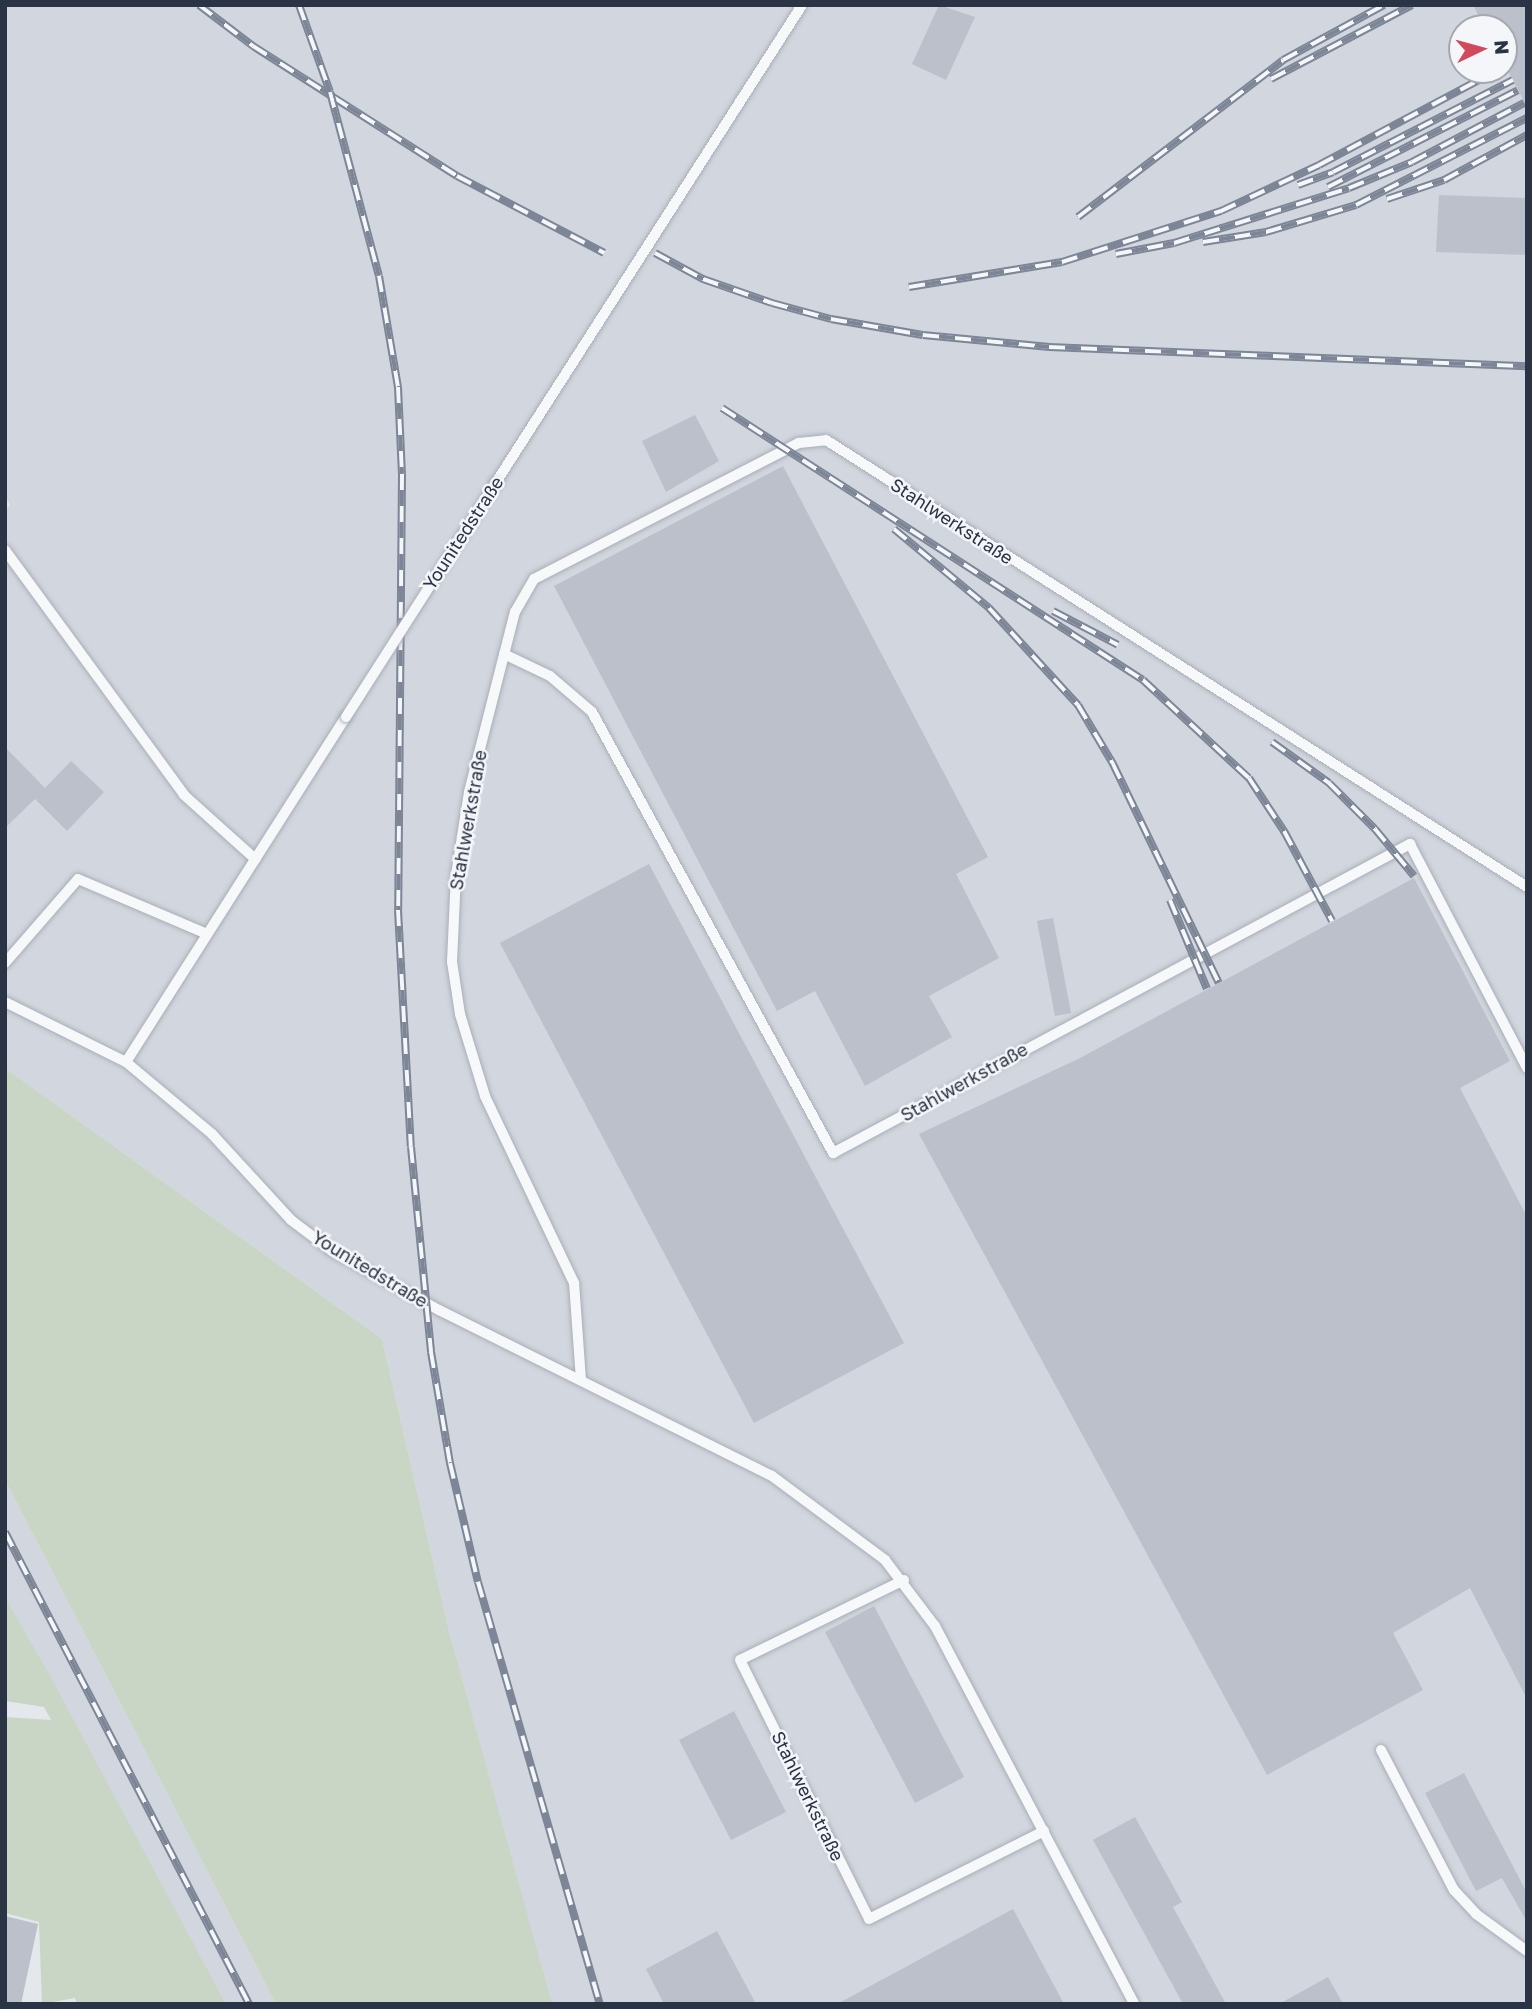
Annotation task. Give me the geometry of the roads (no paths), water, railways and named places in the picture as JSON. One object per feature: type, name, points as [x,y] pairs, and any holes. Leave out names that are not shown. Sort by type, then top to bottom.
[{"type":"lane","name":"Younitedstraße","points":[[126,1062],[802,5]]},
{"type":"lane","name":"Stahlwerkstraße","points":[[582,1380],[575,1283],[485,1096],[460,1014],[452,962],[456,875],[469,792],[515,612],[534,579],[799,443],[825,440],[1527,887]]},
{"type":"lane","points":[[5,550],[184,794],[255,859]]},
{"type":"lane","name":"Stahlwerkstraße","points":[[504,654],[550,676],[592,712],[833,1153],[1316,890],[1410,844],[1527,1068]]},
{"type":"lane","points":[[5,963],[78,879],[207,934]]},
{"type":"lane","name":"Younitedstraße","points":[[5,1002],[126,1062],[212,1134],[291,1220],[332,1251],[582,1380]]},
{"type":"lane","points":[[582,1380],[772,1476],[874,1552],[904,1580],[935,1626],[1134,2004]]},
{"type":"lane","name":"Stahlwerkstraße","points":[[904,1580],[740,1660],[869,1919],[1044,1831]]},
{"type":"lane","points":[[1381,1751],[1454,1890],[1476,1914],[1527,1951]]},
{"type":"railway","points":[[199,5],[253,46],[457,176],[604,253]]},
{"type":"railway","points":[[299,5],[330,92],[379,276],[398,387],[402,474],[398,910],[411,1147],[431,1352],[450,1463],[478,1582],[600,2004]]},
{"type":"railway","points":[[1078,217],[1283,60],[1384,5]]},
{"type":"railway","points":[[1271,79],[1412,5]]},
{"type":"railway","points":[[909,287],[1062,262],[1221,211],[1319,165],[1472,84]]},
{"type":"railway","points":[[1298,185],[1333,172],[1505,84]]},
{"type":"railway","points":[[1328,187],[1518,90]]},
{"type":"railway","points":[[1116,254],[1174,243],[1349,188],[1412,162],[1524,103]]},
{"type":"railway","points":[[1203,242],[1266,232],[1356,205],[1527,118]]},
{"type":"railway","points":[[1387,199],[1444,180],[1527,135]]},
{"type":"railway","points":[[655,253],[703,279],[772,303],[831,319],[923,335],[1049,347],[1527,366]]},
{"type":"railway","points":[[722,408],[1143,680],[1249,778],[1284,831],[1332,921]]},
{"type":"railway","points":[[894,529],[989,608],[1078,705],[1113,764],[1219,983]]},
{"type":"railway","points":[[1053,611],[1118,645]]},
{"type":"railway","points":[[1272,742],[1329,783],[1375,829],[1414,876]]},
{"type":"railway","points":[[1170,900],[1207,989]]},
{"type":"railway","points":[[5,1532],[249,2004]]}]
